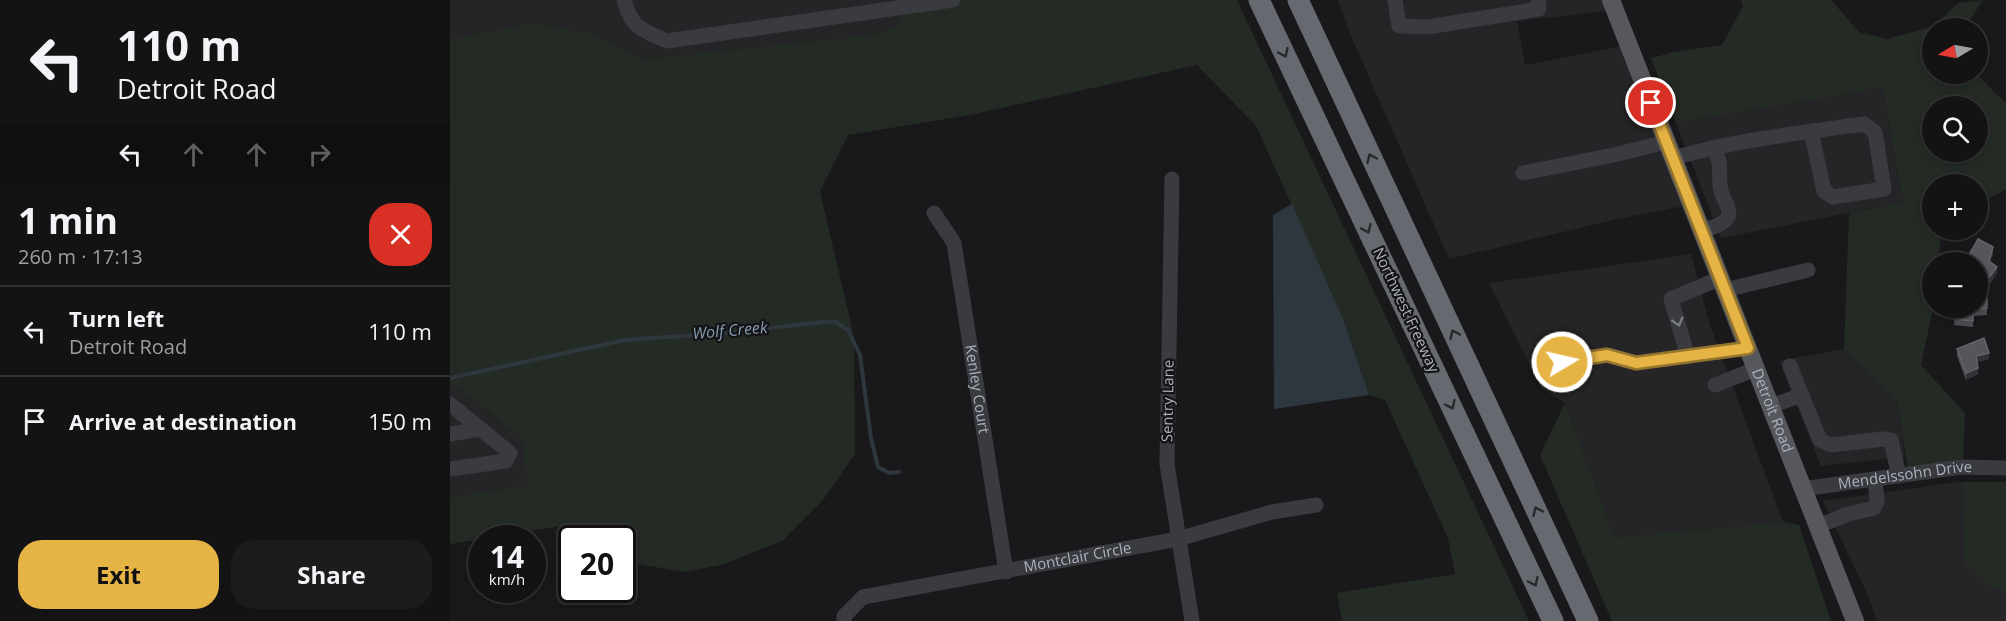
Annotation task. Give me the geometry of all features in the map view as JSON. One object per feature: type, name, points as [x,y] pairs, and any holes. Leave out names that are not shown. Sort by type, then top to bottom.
[{"type":"highway","name":"Northwest Freeway","points":[[1259,0],[1553,621]]},
{"type":"highway","points":[[1298,0],[1588,621]]},
{"type":"main road","name":"Detroit Road","points":[[1611,0],[1855,621]]},
{"type":"street","points":[[624,0],[628,15],[640,29],[667,41],[868,6],[953,0]]},
{"type":"street","points":[[1395,0],[1399,26],[1428,27],[1539,9],[1538,0]]},
{"type":"street","points":[[1524,173],[1614,155],[1712,148],[1747,140],[1811,131],[1864,124],[1875,132],[1884,189],[1833,197],[1824,191],[1811,131]]},
{"type":"street","points":[[1702,231],[1723,223],[1728,217],[1729,208],[1720,187],[1717,153],[1712,148]]},
{"type":"street","name":"Sentry Lane","points":[[1172,180],[1167,464],[1192,621]]},
{"type":"street","name":"Kenley Court","points":[[934,213],[954,243],[1006,572]]},
{"type":"street","points":[[1688,357],[1671,299],[1723,284],[1808,270]]},
{"type":"street","points":[[1562,362],[1607,355],[1636,363],[1748,348]]},
{"type":"street","points":[[1790,366],[1820,440],[1831,445],[1891,440],[1899,476]]},
{"type":"street","points":[[1715,385],[1756,369]]},
{"type":"street","points":[[1771,406],[1802,395]]},
{"type":"street","points":[[450,404],[510,453],[506,461],[450,469]]},
{"type":"street","points":[[450,434],[481,429]]},
{"type":"street","name":"Mendelssohn Drive","points":[[1802,489],[1961,467],[2006,468]]},
{"type":"street","points":[[1818,526],[1848,514],[1874,508],[1877,501],[1875,480]]},
{"type":"street","name":"Montclair Circle","points":[[844,618],[863,597],[1178,539],[1272,512],[1316,505]]},
{"type":"shaded area","points":[[450,0],[896,0],[899,25],[876,34],[643,59],[592,33],[532,23],[450,39]]},
{"type":"shaded area","points":[[896,0],[1237,0],[1529,621],[1342,621],[1337,593],[1455,574],[1448,538],[1385,400],[1369,395],[1344,321],[1256,126],[1197,65],[969,115],[848,135],[820,191],[854,337],[855,454],[823,500],[782,541],[721,565],[685,572],[636,564],[636,525],[582,525],[579,523],[546,528],[546,525],[468,525],[468,541],[450,544],[450,497],[528,485],[522,439],[456,386],[450,387],[450,39],[532,23],[592,33],[643,59],[876,34],[899,25]]},
{"type":"shaded area","points":[[1338,0],[1602,0],[1606,11],[1517,21],[1525,65],[1622,46],[1684,206],[1617,219],[1449,259],[1352,38]]},
{"type":"shaded area","points":[[1741,0],[1831,0],[1859,32],[1887,39],[1922,29],[1922,84],[1986,84],[2006,103],[2006,189],[1988,199],[1988,174],[1922,174],[1922,240],[1941,240],[1939,252],[1922,252],[1922,318],[1931,318],[1921,365],[1965,413],[1963,459],[1908,468],[1896,399],[1844,349],[1849,213],[1903,202],[1883,88],[1676,123],[1651,58],[1722,45],[1743,6]]},
{"type":"shaded area","points":[[1983,0],[1971,18],[1942,18],[1958,3]]},
{"type":"shaded area","points":[[1883,88],[1903,202],[1721,238],[1676,123]]},
{"type":"shaded area","points":[[1292,204],[1344,321],[1369,395],[1274,409],[1273,215]]},
{"type":"shaded area","points":[[1691,254],[1710,325],[1783,522],[1615,537],[1565,403],[1541,388],[1489,283]]},
{"type":"shaded area","points":[[1844,349],[1896,399],[1905,457],[1821,466],[1779,361]]},
{"type":"shaded area","points":[[456,386],[522,439],[529,485],[450,497],[450,387]]},
{"type":"shaded area","points":[[1565,403],[1615,537],[1783,522],[1799,525],[1831,621],[1612,621],[1540,455]]},
{"type":"shaded area","points":[[1957,482],[2006,482],[2006,621],[1877,621],[1869,598],[1823,501]]},
{"type":"shaded area","points":[[1962,482],[2006,482],[2006,592],[1988,585],[1964,563]]},
{"type":"building","points":[[1977,240],[1993,247],[1989,261],[1997,267],[1988,279],[1988,252],[1971,252]]},
{"type":"building","points":[[1973,318],[1973,321],[1954,319]]},
{"type":"building","points":[[1984,338],[1989,353],[1976,356],[1978,368],[1966,373],[1957,349]]},
{"type":"waterway","name":"Wolf Creek","points":[[450,378],[625,340],[724,333],[834,321],[848,330],[860,355],[871,438],[878,467],[889,473],[899,472]]},
{"type":"route","points":[[1562,362],[1607,355],[1636,363],[1748,348],[1651,103]]}]
